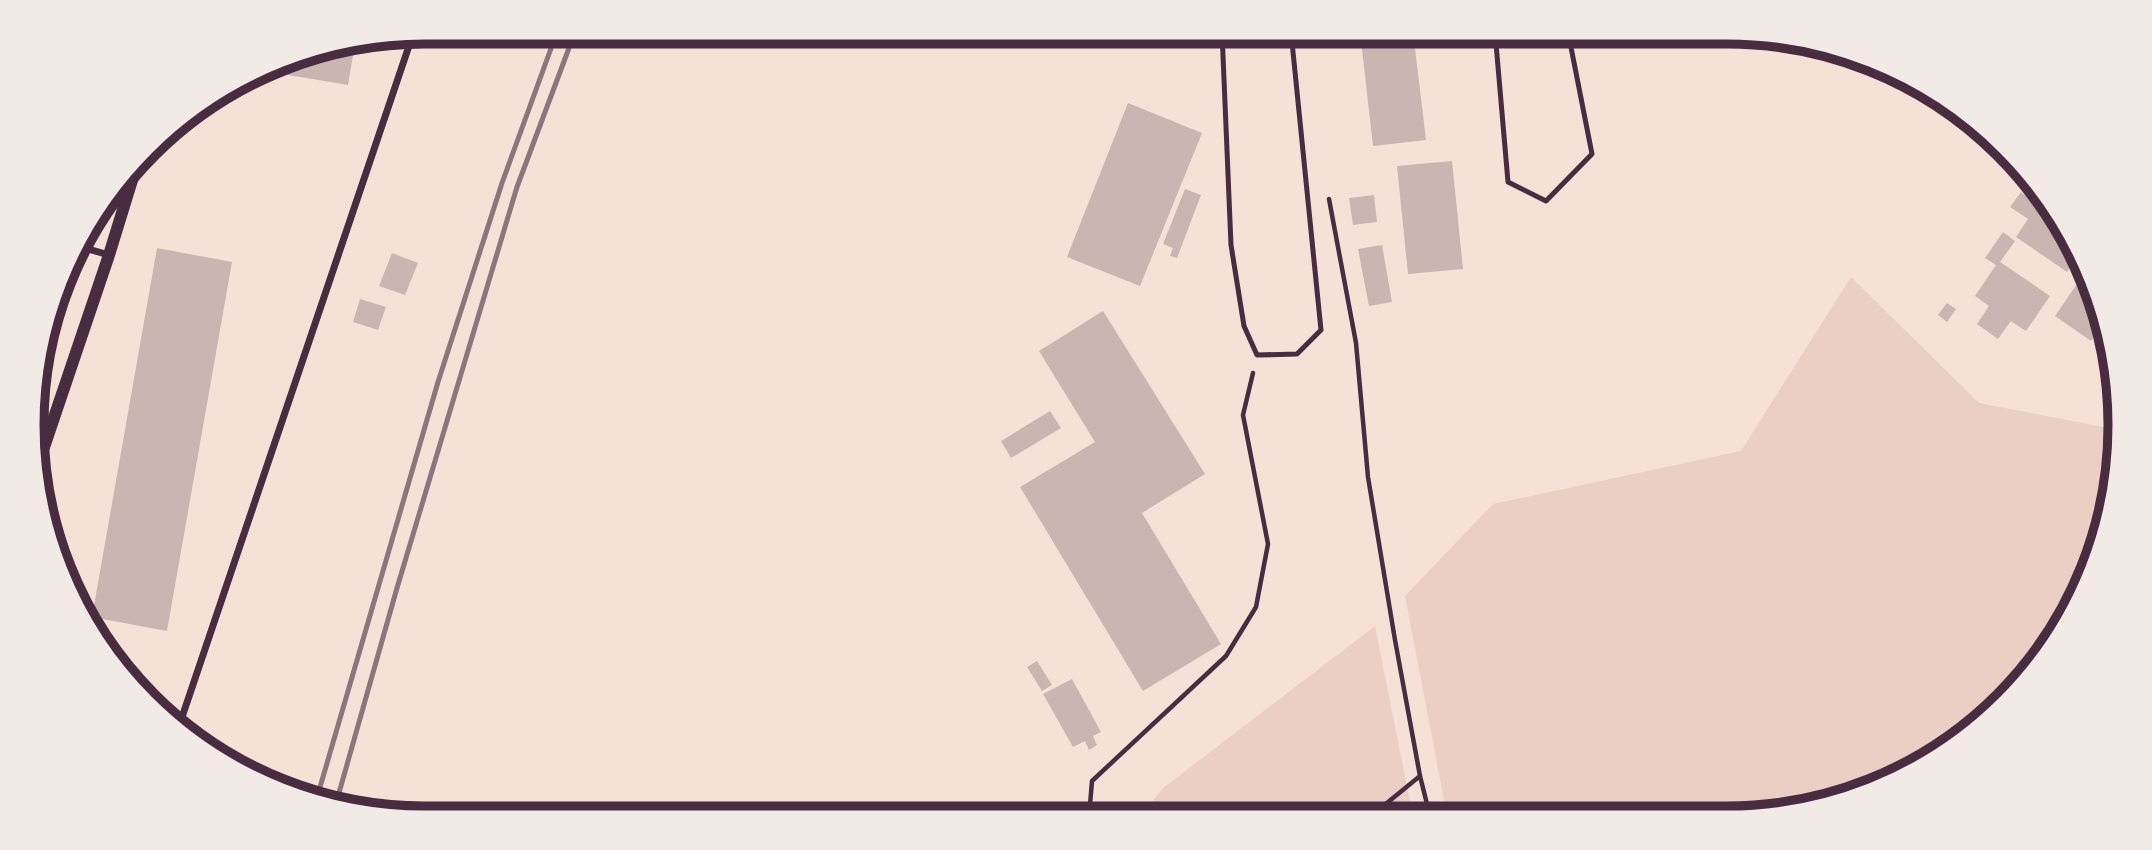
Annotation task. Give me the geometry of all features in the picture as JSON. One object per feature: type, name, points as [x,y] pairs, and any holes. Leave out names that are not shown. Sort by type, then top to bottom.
[{"type":"street","points":[[182,718],[409,45]]},
{"type":"street","points":[[45,445],[131,182]]},
{"type":"street","points":[[87,249],[109,255]]},
{"type":"lane","points":[[1223,44],[1231,245],[1244,326],[1257,355],[1297,354],[1321,330],[1292,44]]},
{"type":"lane","points":[[1496,44],[1508,182],[1546,201],[1592,153],[1571,44]]},
{"type":"path","points":[[1328,192],[1356,343],[1370,490],[1428,806]]},
{"type":"path","points":[[1090,806],[1093,780],[1226,656],[1256,607],[1268,544],[1243,415],[1257,355]]},
{"type":"path","points":[[1383,806],[1420,776]]},
{"type":"shaded area","points":[[1851,277],[1979,403],[2108,428],[2105,475],[2095,524],[2079,571],[2057,616],[2029,657],[1997,695],[1959,727],[1918,755],[1850,786],[1777,803],[1727,806],[1445,806],[1405,596],[1493,504],[1741,451]]},
{"type":"shaded area","points":[[1375,626],[1411,806],[1149,806],[1163,788]]},
{"type":"building","points":[[1361,44],[1414,44],[1426,140],[1373,146]]},
{"type":"building","points":[[354,51],[348,85],[278,73]]},
{"type":"building","points":[[1128,103],[1202,133],[1140,286],[1067,257]]},
{"type":"building","points":[[1452,161],[1463,269],[1408,274],[1397,166]]},
{"type":"building","points":[[1185,189],[1201,195],[1177,258],[1170,256],[1173,248],[1163,244]]},
{"type":"building","points":[[2021,192],[2036,203],[2069,256],[2073,264],[2067,272],[2016,237],[2028,219],[2010,207]]},
{"type":"building","points":[[1374,195],[1377,222],[1353,225],[1349,198]]},
{"type":"building","points":[[2003,232],[2015,241],[2000,262],[2050,296],[2026,331],[2011,321],[1998,339],[1977,324],[1989,306],[1975,296],[1996,265],[1985,258]]},
{"type":"building","points":[[1382,245],[1392,302],[1369,306],[1358,249]]},
{"type":"building","points":[[157,248],[232,262],[167,631],[96,618],[93,612]]},
{"type":"building","points":[[392,253],[418,263],[405,295],[379,286]]},
{"type":"building","points":[[2079,280],[2098,337],[2095,335],[2091,341],[2055,316]]},
{"type":"building","points":[[360,299],[386,307],[378,330],[353,322]]},
{"type":"building","points":[[1947,303],[1956,309],[1947,322],[1938,315]]},
{"type":"building","points":[[1103,311],[1205,474],[1142,513],[1221,644],[1143,691],[1020,487],[1095,442],[1039,351]]},
{"type":"building","points":[[1050,411],[1061,428],[1011,458],[1001,441]]},
{"type":"building","points":[[1037,661],[1052,685],[1042,691],[1027,667]]},
{"type":"building","points":[[1072,679],[1101,732],[1093,736],[1097,745],[1089,750],[1085,741],[1073,747],[1043,694]]},
{"type":"railway","points":[[319,791],[438,382],[502,183],[553,44]]},
{"type":"railway","points":[[338,796],[397,588],[517,187],[571,44]]}]
